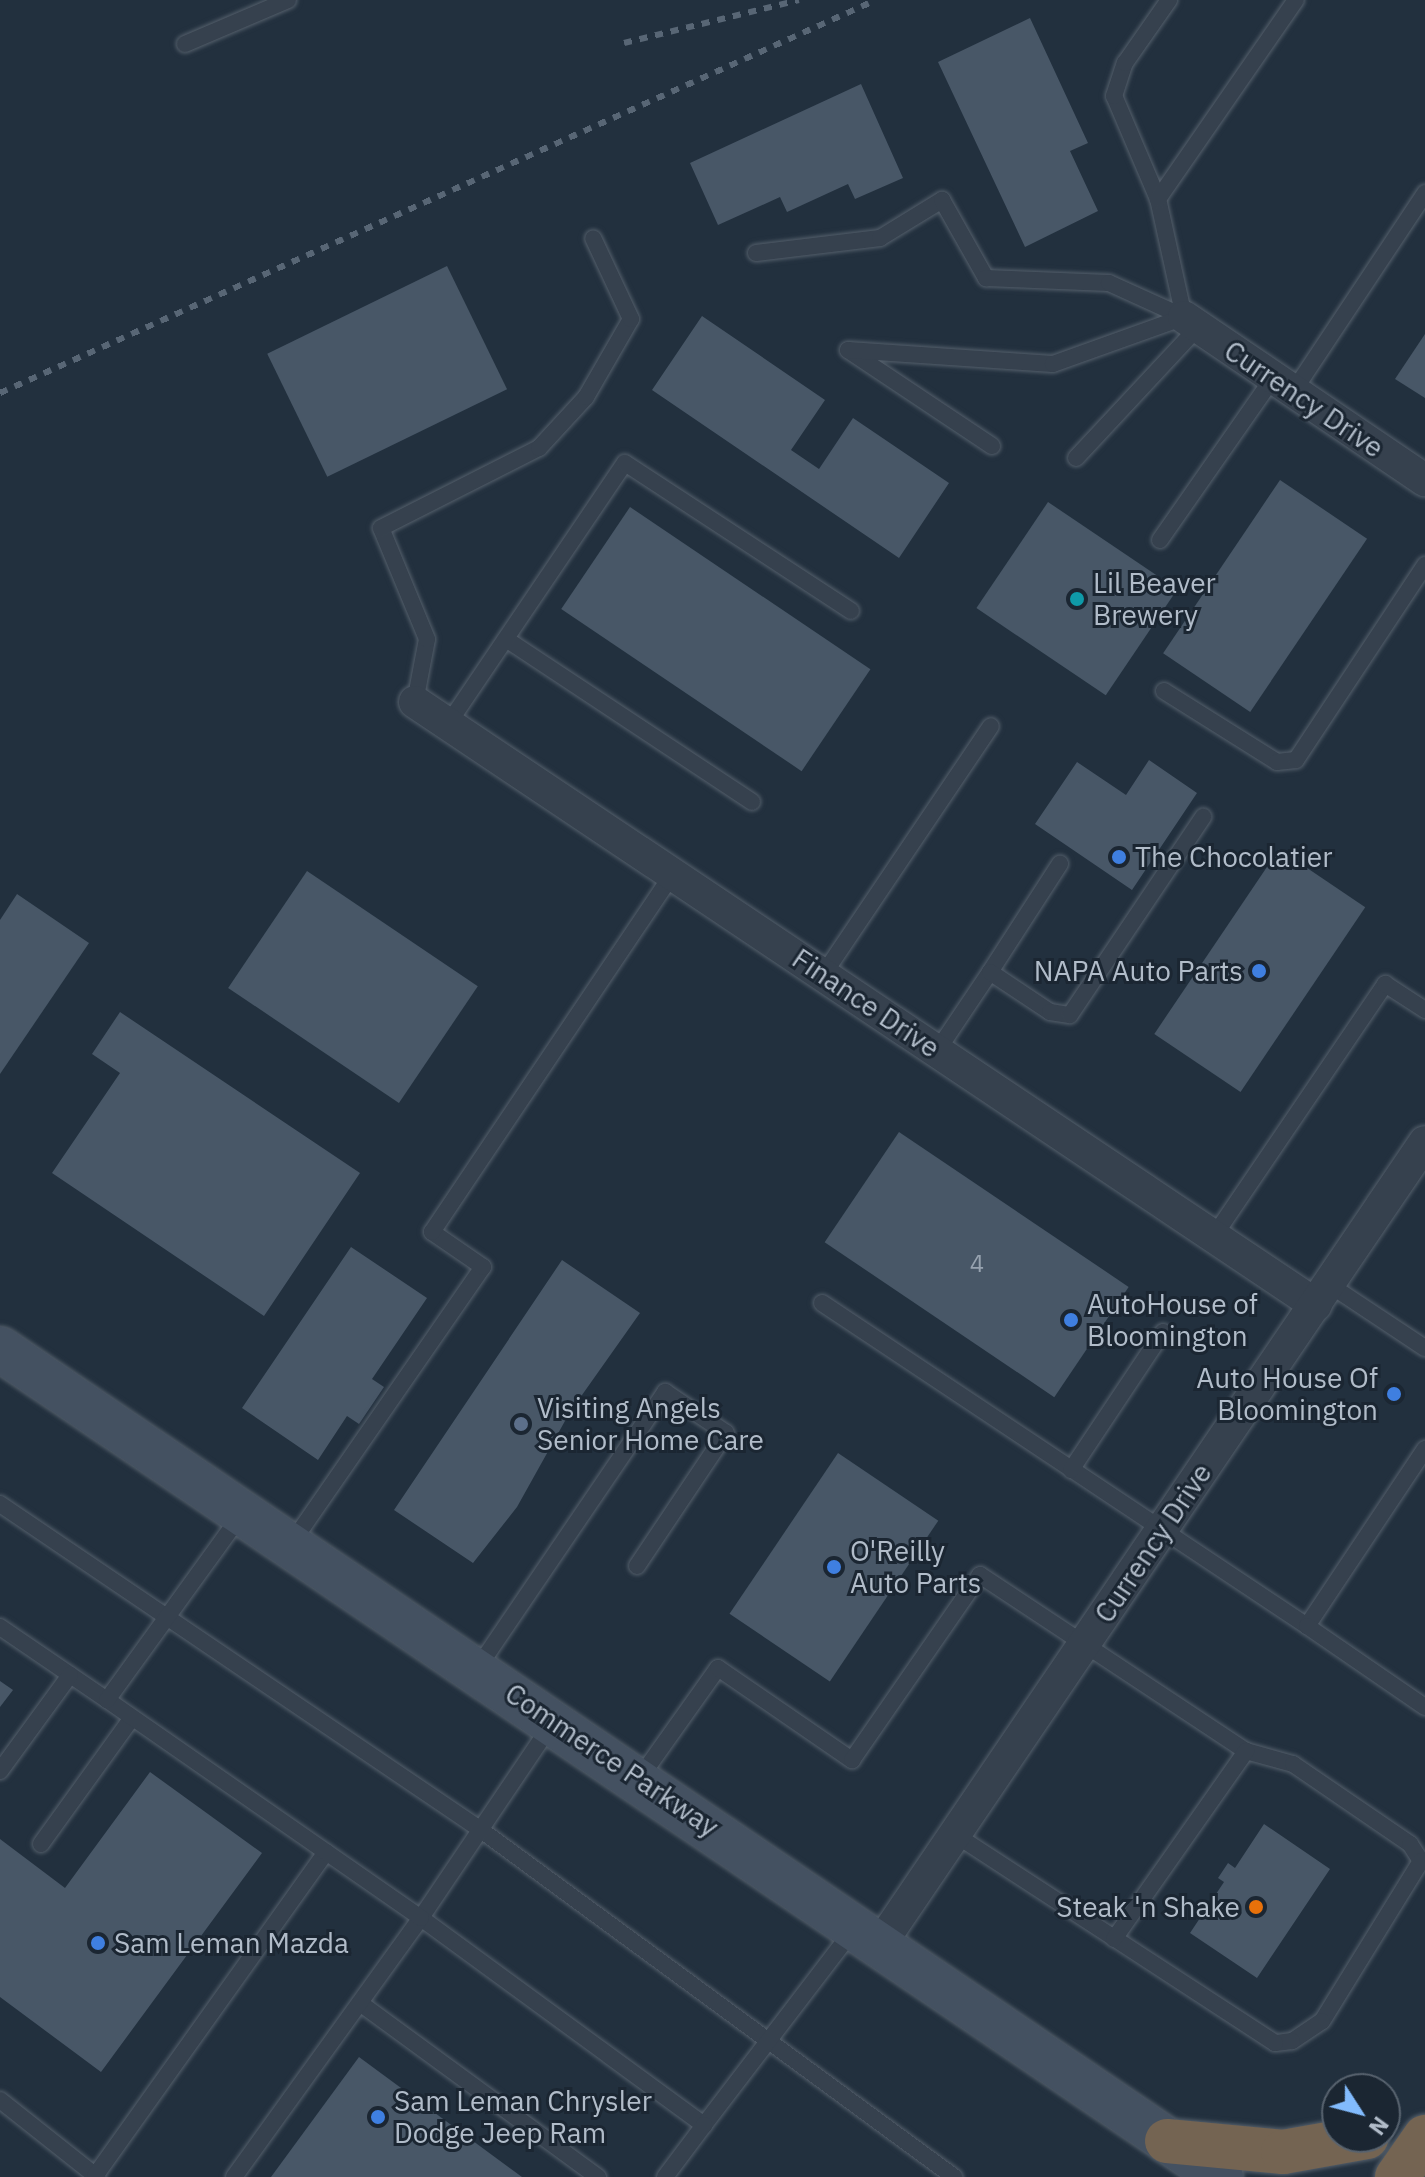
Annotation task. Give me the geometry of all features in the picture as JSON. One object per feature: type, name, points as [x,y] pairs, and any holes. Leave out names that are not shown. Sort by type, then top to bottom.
[{"type":"highway","points":[[1401,2125],[1425,2117]]},
{"type":"highway","points":[[1397,2177],[1425,2137]]},
{"type":"highway","points":[[1176,2159],[1283,2152],[1321,2145]]},
{"type":"street","name":"Currency Drive","points":[[1191,322],[1425,480]]},
{"type":"street","name":"Finance Drive","points":[[415,702],[1214,1236],[1323,1295]]},
{"type":"street","name":"Currency Drive","points":[[868,1934],[955,1834],[1425,1142]]},
{"type":"street","name":"Commerce Parkway","points":[[0,1349],[868,1934],[1176,2159],[1221,2177]]},
{"type":"lane","points":[[185,44],[288,0]]},
{"type":"lane","points":[[1169,0],[1125,63],[1114,96],[1158,199],[1191,322]]},
{"type":"lane","points":[[1158,199],[1296,0]]},
{"type":"lane","points":[[1160,540],[1283,385],[1425,193]]},
{"type":"lane","points":[[756,253],[880,238],[942,200],[986,278],[1109,283],[1191,322]]},
{"type":"lane","points":[[415,702],[427,639],[381,528],[539,448],[586,397],[631,319],[593,238]]},
{"type":"lane","points":[[992,446],[848,350],[1053,364],[1191,322]]},
{"type":"lane","points":[[1076,458],[1191,322]]},
{"type":"lane","points":[[448,724],[625,463],[851,611]]},
{"type":"lane","points":[[1164,691],[1277,762],[1296,760],[1425,565]]},
{"type":"lane","points":[[506,639],[752,802]]},
{"type":"lane","points":[[823,975],[991,726]]},
{"type":"lane","points":[[990,972],[1050,1012],[1070,1015],[1203,817]]},
{"type":"lane","points":[[937,1051],[1060,864]]},
{"type":"lane","points":[[291,1544],[483,1267],[432,1232],[673,874]]},
{"type":"lane","points":[[1214,1236],[1385,984],[1425,1010]]},
{"type":"lane","points":[[1323,1295],[1422,1340]]},
{"type":"lane","points":[[822,1303],[1071,1470],[1165,1526],[1425,1707]]},
{"type":"lane","points":[[1071,1470],[1163,1332]]},
{"type":"lane","points":[[477,1669],[665,1392],[726,1433],[637,1566]]},
{"type":"lane","points":[[1307,1626],[1425,1449]]},
{"type":"lane","points":[[0,1504],[481,1830],[770,2039],[954,2177]]},
{"type":"lane","points":[[107,1700],[243,1511]]},
{"type":"lane","points":[[639,1779],[718,1668],[852,1760],[980,1575],[1246,1751],[1293,1764],[1410,1844],[1421,1861],[1322,2021],[1292,2041],[1275,2043],[955,1834]]},
{"type":"lane","points":[[0,1627],[421,1918],[704,2125]]},
{"type":"lane","points":[[0,1771],[70,1675]]},
{"type":"lane","points":[[41,1844],[132,1718]]},
{"type":"lane","points":[[234,2177],[421,1918],[554,1721]]},
{"type":"lane","points":[[1114,1939],[1246,1751]]},
{"type":"lane","points":[[0,2100],[96,2176],[326,1852]]},
{"type":"lane","points":[[665,2177],[770,2039],[868,1934]]},
{"type":"lane","points":[[360,2003],[598,2177]]},
{"type":"building","points":[[1030,18],[1088,143],[1070,151],[1098,211],[1025,247],[938,62]]},
{"type":"building","points":[[861,84],[903,178],[855,199],[848,184],[787,212],[780,197],[718,225],[690,163]]},
{"type":"building","points":[[447,266],[507,389],[327,477],[267,354]]},
{"type":"building","points":[[702,316],[825,400],[791,450],[819,469],[853,418],[949,483],[899,558],[652,390]]},
{"type":"building","points":[[1425,334],[1425,398],[1395,379]]},
{"type":"building","points":[[1280,480],[1367,539],[1250,712],[1163,653]]},
{"type":"building","name":"Lil Beaver Brewery","points":[[1048,502],[1177,589],[1106,695],[976,608]]},
{"type":"building","points":[[630,507],[870,669],[802,771],[561,609]]},
{"type":"building","name":"The Chocolatier","points":[[1149,760],[1197,793],[1132,890],[1035,824],[1077,762],[1126,795]]},
{"type":"building","name":"NAPA Auto Parts","points":[[1279,849],[1365,907],[1241,1092],[1154,1034]]},
{"type":"building","points":[[307,871],[478,986],[399,1103],[228,988]]},
{"type":"building","points":[[17,894],[89,943],[0,1074],[0,920]]},
{"type":"building","points":[[120,1012],[360,1173],[264,1316],[52,1173],[120,1073],[92,1054]]},
{"type":"building","points":[[899,1132],[1129,1287],[1054,1397],[825,1242]]},
{"type":"building","points":[[351,1247],[427,1298],[372,1379],[384,1387],[359,1424],[347,1416],[318,1460],[242,1408]]},
{"type":"building","points":[[562,1260],[640,1313],[570,1412],[517,1507],[473,1563],[394,1510]]},
{"type":"building","name":"O'Reilly Auto Parts","points":[[838,1453],[938,1521],[830,1681],[730,1614]]},
{"type":"building","points":[[0,1681],[13,1690],[0,1707]]},
{"type":"building","name":"Sam Leman Mazda","points":[[150,1772],[262,1853],[101,2072],[0,1997],[0,1839],[65,1888]]},
{"type":"building","name":"Steak 'n Shake","points":[[1264,1824],[1330,1869],[1257,1978],[1190,1933],[1224,1882],[1218,1878],[1228,1863],[1235,1868]]},
{"type":"building","name":"Sam Leman Chrysler Dodge Jeep Ram","points":[[359,2057],[522,2177],[271,2177]]},
{"type":"railway","points":[[624,43],[799,0]]},
{"type":"railway","points":[[0,393],[876,0]]},
{"type":"place","name":"Lil Beaver Brewery","points":[[1077,599]]},
{"type":"place","name":"The Chocolatier","points":[[1119,857]]},
{"type":"place","name":"NAPA Auto Parts","points":[[1259,971]]},
{"type":"place","name":"AutoHouse of Bloomington","points":[[1071,1320]]},
{"type":"place","name":"Auto House Of Bloomington","points":[[1394,1394]]},
{"type":"place","name":"Visiting Angels Senior Home Care","points":[[521,1424]]},
{"type":"place","name":"O'Reilly Auto Parts","points":[[834,1567]]},
{"type":"place","name":"Steak 'n Shake","points":[[1256,1907]]},
{"type":"place","name":"Sam Leman Mazda","points":[[98,1943]]},
{"type":"place","name":"Sam Leman Chrysler Dodge Jeep Ram","points":[[378,2117]]}]
